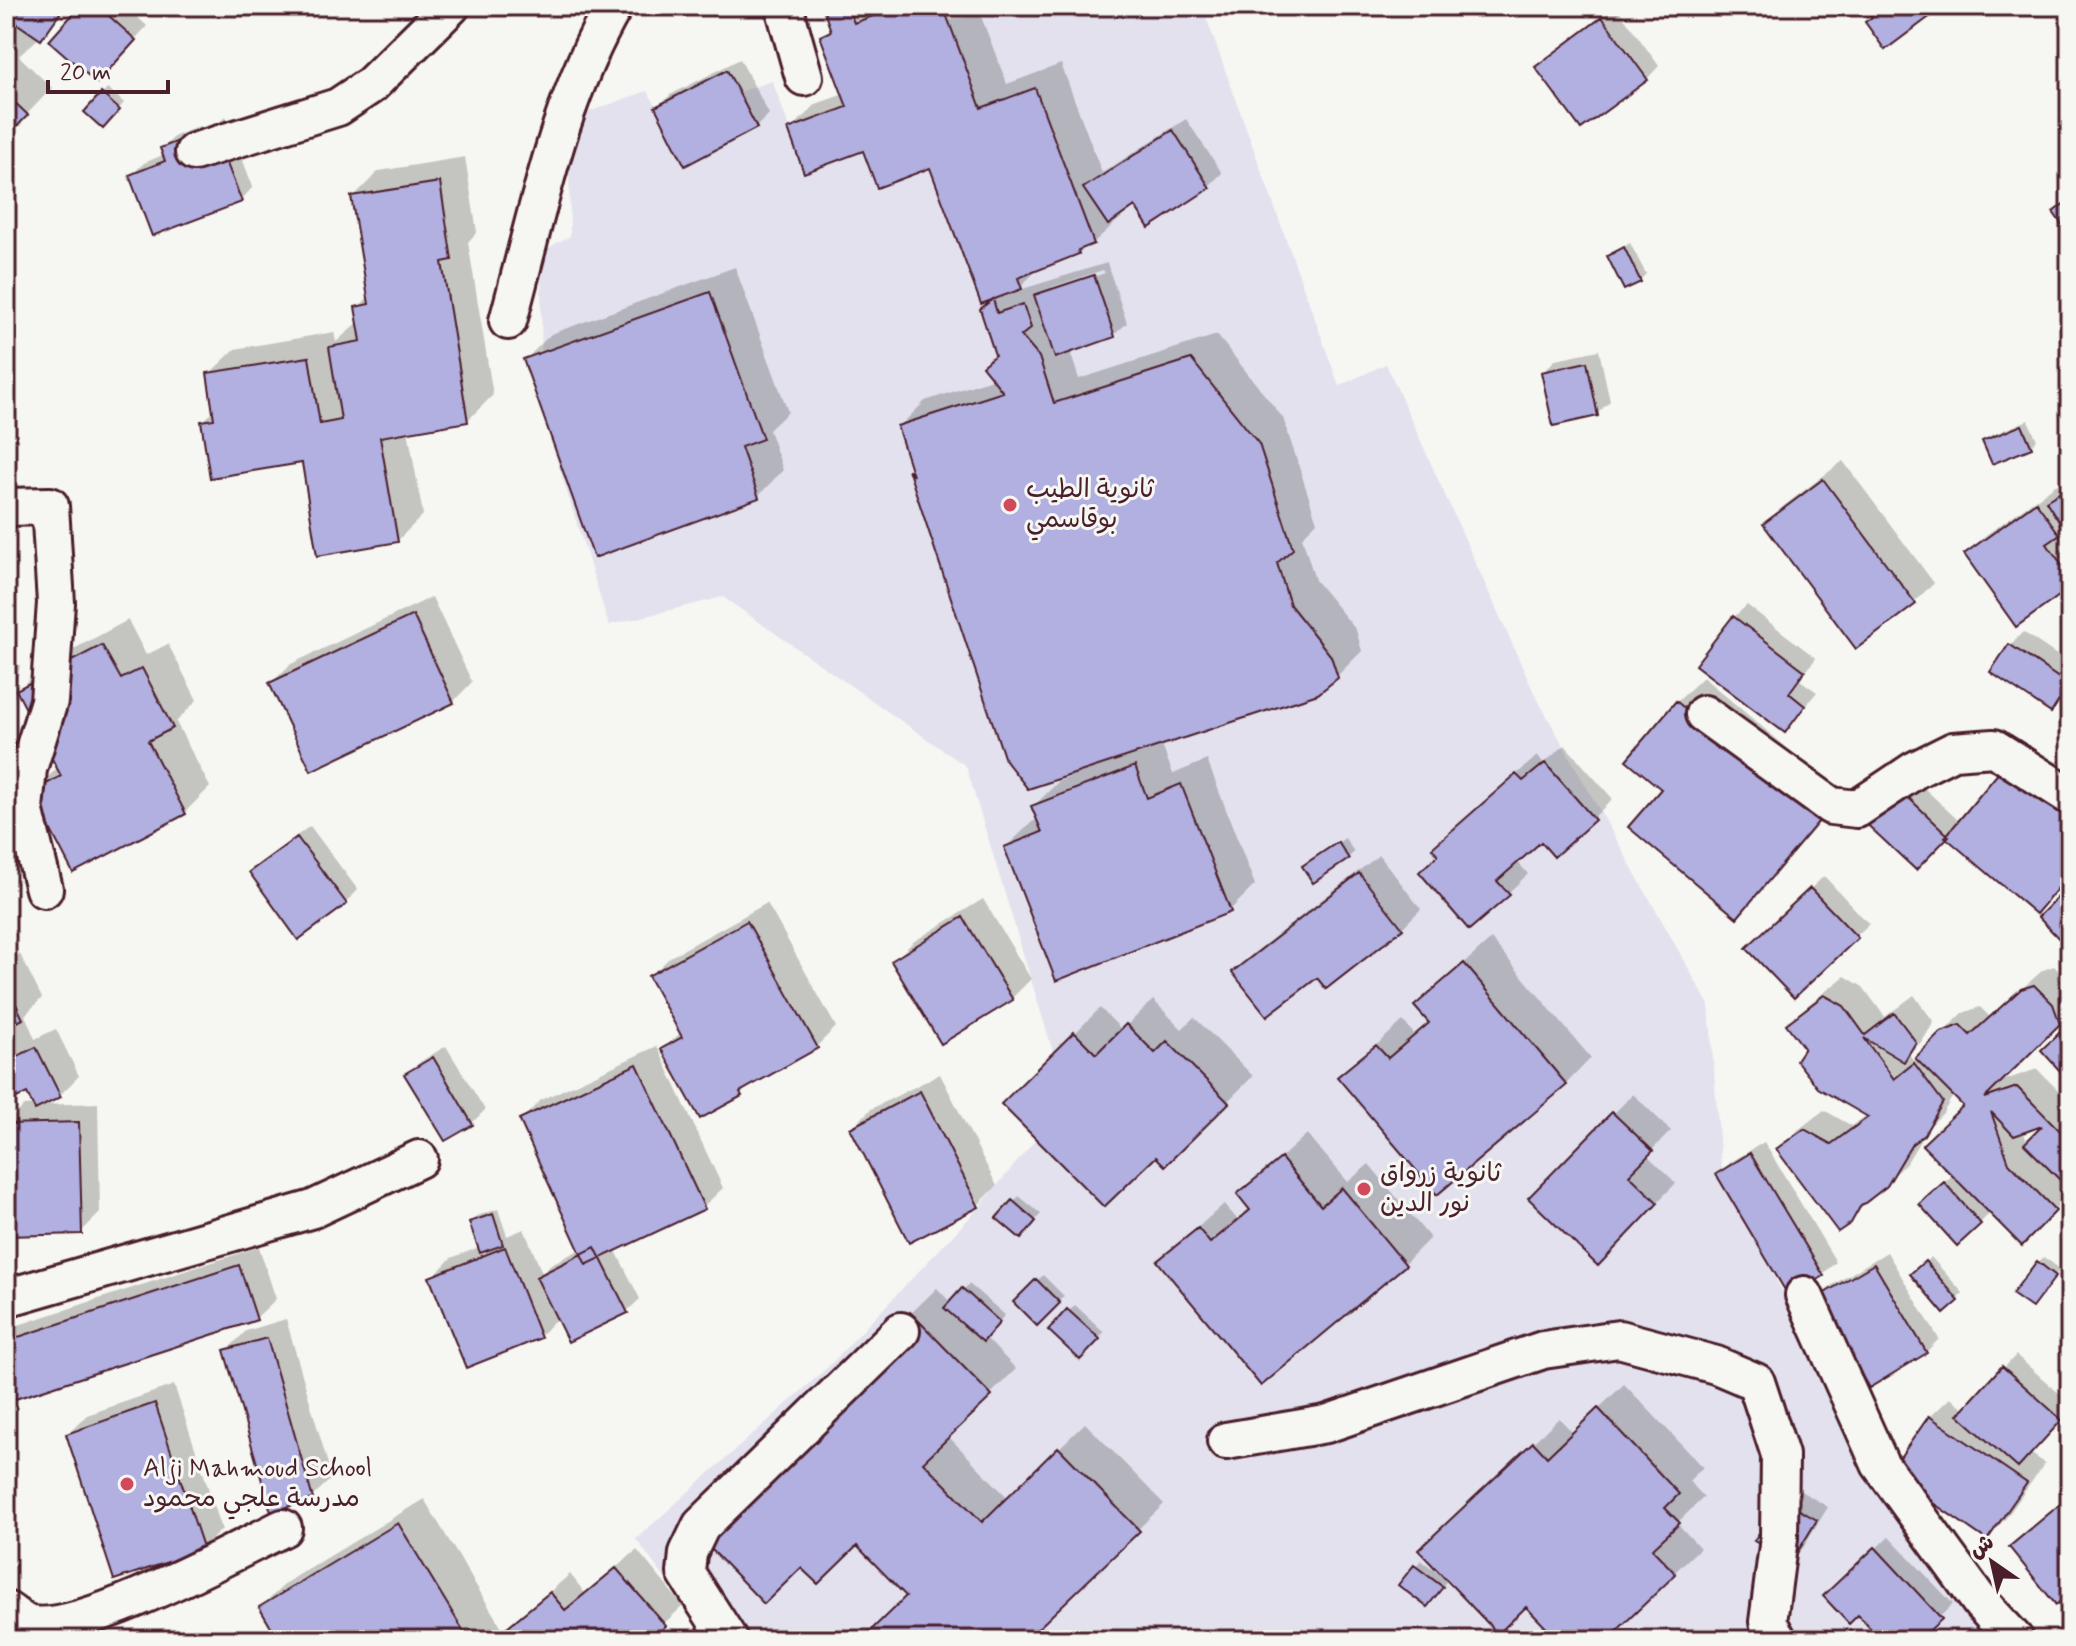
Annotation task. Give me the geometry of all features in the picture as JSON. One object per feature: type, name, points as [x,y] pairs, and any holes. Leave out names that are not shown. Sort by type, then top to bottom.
[{"type":"street","points":[[194,152],[338,107],[371,85],[451,6]]},
{"type":"street","points":[[508,321],[560,131],[599,32],[614,6]]},
{"type":"street","points":[[784,6],[804,77]]},
{"type":"street","points":[[6,507],[50,506],[56,603],[49,701],[28,769],[24,808],[44,889]]},
{"type":"street","points":[[1704,714],[1831,806],[1857,809],[1915,770],[1953,751],[1994,748],[2070,796]]},
{"type":"street","points":[[6,1298],[313,1209],[419,1159]]},
{"type":"street","points":[[1804,1295],[1880,1464],[1981,1603],[2015,1640]]},
{"type":"street","points":[[729,1640],[686,1573],[688,1553],[701,1526],[901,1331]]},
{"type":"street","points":[[1226,1441],[1326,1424],[1543,1350],[1619,1339],[1716,1365],[1756,1382],[1780,1455],[1779,1538],[1768,1622],[1778,1640]]},
{"type":"street","points":[[6,1610],[31,1625],[75,1621],[205,1567],[283,1528]]},
{"type":"shaded area","points":[[1008,6],[1202,6],[1339,386],[1386,364],[1535,695],[1709,1005],[1721,1165],[1877,1488],[2002,1640],[710,1640],[636,1539],[828,1367],[975,1212],[1068,1101],[966,766],[723,597],[609,625],[542,413],[541,252],[570,236],[569,144],[580,115],[647,91],[664,117],[772,81],[789,126],[846,107],[829,45]]},
{"type":"building","points":[[6,6],[65,6],[41,40],[6,16]]},
{"type":"building","points":[[80,6],[98,6],[136,40],[97,83],[49,41]]},
{"type":"building","points":[[822,6],[847,6],[854,23],[900,6],[943,6],[981,108],[1035,88],[1094,244],[1078,250],[1079,254],[1018,278],[1022,289],[981,304],[930,168],[877,188],[863,151],[804,173],[788,129],[847,107],[820,36],[831,31]]},
{"type":"building","points":[[1863,6],[1932,6],[1936,12],[1885,50],[1865,22],[1872,17]]},
{"type":"building","points":[[1602,17],[1648,80],[1581,129],[1535,67]]},
{"type":"building","points":[[727,70],[757,128],[685,166],[655,107]]},
{"type":"building","points":[[101,93],[120,110],[103,129],[84,112]]},
{"type":"building","points":[[6,94],[28,115],[6,138]]},
{"type":"building","points":[[213,128],[242,202],[152,236],[129,175],[165,161],[160,148]]},
{"type":"building","points":[[1173,130],[1210,188],[1149,228],[1135,206],[1108,225],[1083,188]]},
{"type":"building","points":[[440,182],[452,260],[442,262],[468,422],[380,437],[398,542],[317,556],[302,463],[210,478],[201,421],[214,419],[207,373],[309,357],[320,424],[341,420],[329,347],[361,341],[355,307],[369,304],[351,196]]},
{"type":"building","points":[[2070,199],[2070,236],[2053,212]]},
{"type":"building","points":[[1624,247],[1641,282],[1624,290],[1607,256]]},
{"type":"building","points":[[1094,275],[1115,337],[1055,358],[1034,295]]},
{"type":"building","points":[[710,292],[763,439],[741,447],[759,498],[594,558],[523,359]]},
{"type":"building","points":[[993,299],[997,313],[1023,304],[1031,328],[1021,336],[1039,357],[1054,403],[1191,359],[1259,444],[1293,549],[1277,563],[1290,605],[1331,656],[1338,678],[1318,694],[1028,789],[1005,760],[908,469],[913,476],[897,426],[1003,392],[982,366],[995,355],[980,309]]},
{"type":"building","points":[[1587,362],[1598,416],[1553,426],[1541,372]]},
{"type":"building","points":[[2022,425],[2032,448],[1992,464],[1982,441]]},
{"type":"building","points":[[1823,479],[1916,604],[1856,649],[1763,524]]},
{"type":"building","points":[[2070,486],[2070,539],[2046,501]]},
{"type":"building","points":[[2036,502],[2060,535],[2047,544],[2070,576],[2070,588],[2016,627],[1964,554]]},
{"type":"building","points":[[413,615],[454,703],[311,771],[269,683]]},
{"type":"building","points":[[1733,616],[1805,671],[1789,693],[1805,706],[1785,733],[1695,665]]},
{"type":"building","points":[[2009,644],[2069,685],[2051,713],[1990,672]]},
{"type":"building","points":[[102,645],[121,679],[142,668],[173,728],[148,741],[186,814],[73,873],[31,792],[61,776],[16,690]]},
{"type":"building","points":[[1676,701],[1819,821],[1737,918],[1628,827],[1661,789],[1626,760]]},
{"type":"building","points":[[1545,763],[1595,820],[1554,857],[1541,842],[1497,881],[1510,895],[1469,930],[1419,872],[1438,855],[1432,848],[1516,774],[1523,781]]},
{"type":"building","points":[[2005,765],[2070,819],[2070,874],[2036,914],[1945,837]]},
{"type":"building","points":[[1135,766],[1147,798],[1181,784],[1231,912],[1056,981],[1004,847],[1042,832],[1031,806]]},
{"type":"building","points":[[1892,782],[1949,836],[1916,870],[1859,817]]},
{"type":"building","points":[[297,837],[347,904],[298,940],[249,872]]},
{"type":"building","points":[[1338,842],[1349,859],[1313,883],[1302,866]]},
{"type":"building","points":[[1359,873],[1403,929],[1326,989],[1317,978],[1267,1016],[1232,972]]},
{"type":"building","points":[[2070,885],[2070,950],[2038,917]]},
{"type":"building","points":[[1810,888],[1858,938],[1794,998],[1746,948]]},
{"type":"building","points":[[963,917],[1013,1000],[941,1044],[891,961]]},
{"type":"building","points":[[747,921],[818,1048],[740,1092],[742,1096],[700,1119],[661,1049],[682,1037],[648,976]]},
{"type":"building","points":[[1464,963],[1567,1085],[1437,1195],[1337,1077],[1376,1045],[1388,1058],[1429,1023],[1414,1006]]},
{"type":"building","points":[[6,983],[23,1019],[6,1028]]},
{"type":"building","points":[[2034,985],[2053,1004],[2060,1024],[1985,1098],[2017,1087],[2070,1141],[2070,1190],[2024,1144],[2042,1126],[2014,1136],[1991,1112],[2009,1163],[2056,1211],[2022,1246],[1922,1145],[1963,1106],[1915,1058],[1941,1032],[1960,1025],[1970,1035],[2021,989]]},
{"type":"building","points":[[1824,995],[1844,1006],[1865,1035],[1894,1013],[1916,1042],[1904,1062],[1864,1038],[1894,1079],[1914,1063],[1943,1102],[1924,1135],[1912,1144],[1887,1186],[1860,1207],[1851,1223],[1838,1232],[1776,1149],[1804,1129],[1831,1144],[1868,1117],[1818,1088],[1796,1060],[1804,1048],[1786,1024]]},
{"type":"building","points":[[1126,1024],[1155,1053],[1167,1041],[1229,1103],[1165,1166],[1156,1157],[1104,1207],[1001,1104],[1074,1032],[1096,1054]]},
{"type":"building","points":[[2070,1025],[2070,1082],[2041,1050]]},
{"type":"building","points":[[6,1036],[16,1057],[36,1047],[61,1097],[35,1110],[27,1093],[6,1103]]},
{"type":"building","points":[[433,1057],[473,1125],[445,1141],[404,1074]]},
{"type":"building","points":[[637,1064],[705,1209],[586,1265],[519,1119]]},
{"type":"building","points":[[920,1091],[979,1207],[909,1243],[850,1128]]},
{"type":"building","points":[[1612,1112],[1653,1151],[1629,1175],[1658,1203],[1598,1266],[1528,1198]]},
{"type":"building","points":[[79,1122],[82,1234],[6,1236],[6,1124]]},
{"type":"building","points":[[1750,1153],[1824,1276],[1789,1297],[1716,1174]]},
{"type":"building","points":[[1281,1158],[1321,1206],[1342,1188],[1406,1265],[1261,1386],[1157,1261],[1198,1228],[1210,1243],[1250,1210],[1237,1194]]},
{"type":"building","points":[[1944,1182],[1981,1224],[1957,1246],[1919,1204]]},
{"type":"building","points":[[1012,1200],[1036,1221],[1021,1239],[996,1218]]},
{"type":"building","points":[[493,1214],[503,1245],[480,1253],[469,1222]]},
{"type":"building","points":[[505,1247],[541,1338],[466,1368],[429,1277]]},
{"type":"building","points":[[595,1247],[628,1313],[568,1342],[536,1277]]},
{"type":"building","points":[[1925,1261],[1959,1301],[1944,1314],[1910,1274]]},
{"type":"building","points":[[2037,1261],[2056,1276],[2032,1308],[2012,1294]]},
{"type":"building","points":[[1874,1264],[1927,1353],[1869,1388],[1816,1298]]},
{"type":"building","points":[[239,1265],[257,1320],[6,1402],[6,1341]]},
{"type":"building","points":[[1036,1279],[1060,1303],[1037,1326],[1013,1302]]},
{"type":"building","points":[[962,1288],[1000,1322],[983,1342],[944,1308]]},
{"type":"building","points":[[1067,1309],[1100,1339],[1080,1360],[1048,1330]]},
{"type":"building","points":[[910,1312],[992,1396],[923,1462],[982,1522],[1058,1447],[1140,1531],[1026,1640],[861,1640],[906,1596],[857,1546],[818,1584],[801,1568],[764,1604],[689,1526]]},
{"type":"building","points":[[267,1338],[313,1499],[271,1512],[224,1350]]},
{"type":"building","points":[[2002,1366],[2062,1420],[2018,1468],[1958,1415]]},
{"type":"building","points":[[155,1403],[204,1550],[114,1580],[66,1434]]},
{"type":"building","points":[[1598,1408],[1679,1494],[1665,1508],[1680,1523],[1652,1549],[1676,1574],[1607,1640],[1558,1640],[1526,1607],[1498,1634],[1418,1550],[1533,1442],[1547,1457]]},
{"type":"building","points":[[1929,1416],[2027,1483],[1987,1540],[1889,1473]]},
{"type":"building","points":[[2070,1496],[2070,1593],[2056,1605],[2009,1547]]},
{"type":"building","points":[[1780,1499],[1817,1520],[1791,1563],[1754,1541]]},
{"type":"building","points":[[398,1523],[469,1640],[269,1640],[276,1636],[259,1607]]},
{"type":"building","points":[[1875,1547],[1942,1619],[1919,1640],[1881,1640],[1858,1615],[1849,1624],[1823,1596]]},
{"type":"building","points":[[1414,1565],[1443,1587],[1427,1607],[1398,1585]]},
{"type":"building","points":[[616,1568],[666,1626],[649,1640],[516,1640],[506,1628],[550,1592],[565,1610]]},
{"type":"place","name":"ثانوية الطيب بوقاسمي","points":[[1010,505]]},
{"type":"place","name":"ثانوية زرواق نور الدين","points":[[1364,1189]]},
{"type":"place","name":"Alji Mahmoud School مدرسة علجي محمود","points":[[127,1484]]}]
